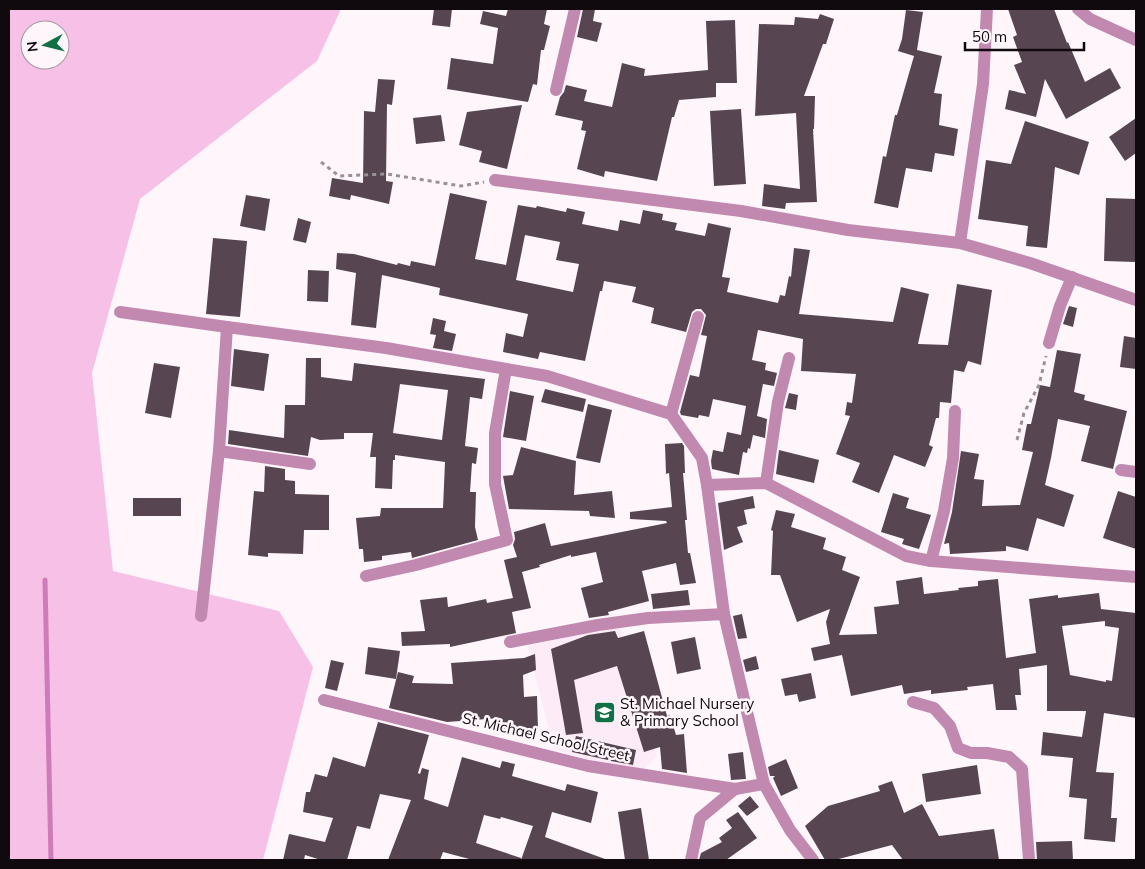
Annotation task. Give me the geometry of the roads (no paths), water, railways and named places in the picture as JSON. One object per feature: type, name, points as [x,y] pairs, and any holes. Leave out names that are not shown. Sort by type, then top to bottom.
[{"type":"street","points":[[556,90],[575,9]]},
{"type":"street","points":[[960,243],[983,84],[987,9]]},
{"type":"street","points":[[1078,9],[1090,19],[1136,40]]},
{"type":"street","points":[[495,180],[742,210],[848,230],[960,243],[1030,263],[1136,300]]},
{"type":"street","points":[[1049,343],[1060,306],[1072,277]]},
{"type":"street","points":[[120,312],[386,348],[547,376],[671,414],[702,458],[724,614],[764,784],[790,830],[813,860]]},
{"type":"street","points":[[671,414],[698,317]]},
{"type":"street","points":[[201,616],[219,451],[227,327]]},
{"type":"street","points":[[766,483],[778,402],[789,358]]},
{"type":"street","points":[[366,576],[416,565],[507,540],[495,484],[495,433],[506,369]]},
{"type":"street","points":[[931,561],[944,512],[951,467],[955,411]]},
{"type":"street","points":[[219,451],[310,464]]},
{"type":"street","points":[[1121,470],[1136,472]]},
{"type":"street","points":[[707,485],[766,483],[906,556],[931,561],[1136,577]]},
{"type":"street","points":[[510,642],[598,625],[648,618],[724,614]]},
{"type":"street","name":"St. Michael School Street","points":[[324,700],[588,766],[735,790],[764,784]]},
{"type":"street","points":[[914,702],[934,708],[950,726],[958,748],[971,753],[987,753],[1009,757],[1022,769],[1029,860]]},
{"type":"street","points":[[691,860],[700,818],[735,790]]},
{"type":"waterway","points":[[45,580],[51,860]]},
{"type":"place","name":"St. Michael Nursery & Primary School","points":[[604,713]]}]
